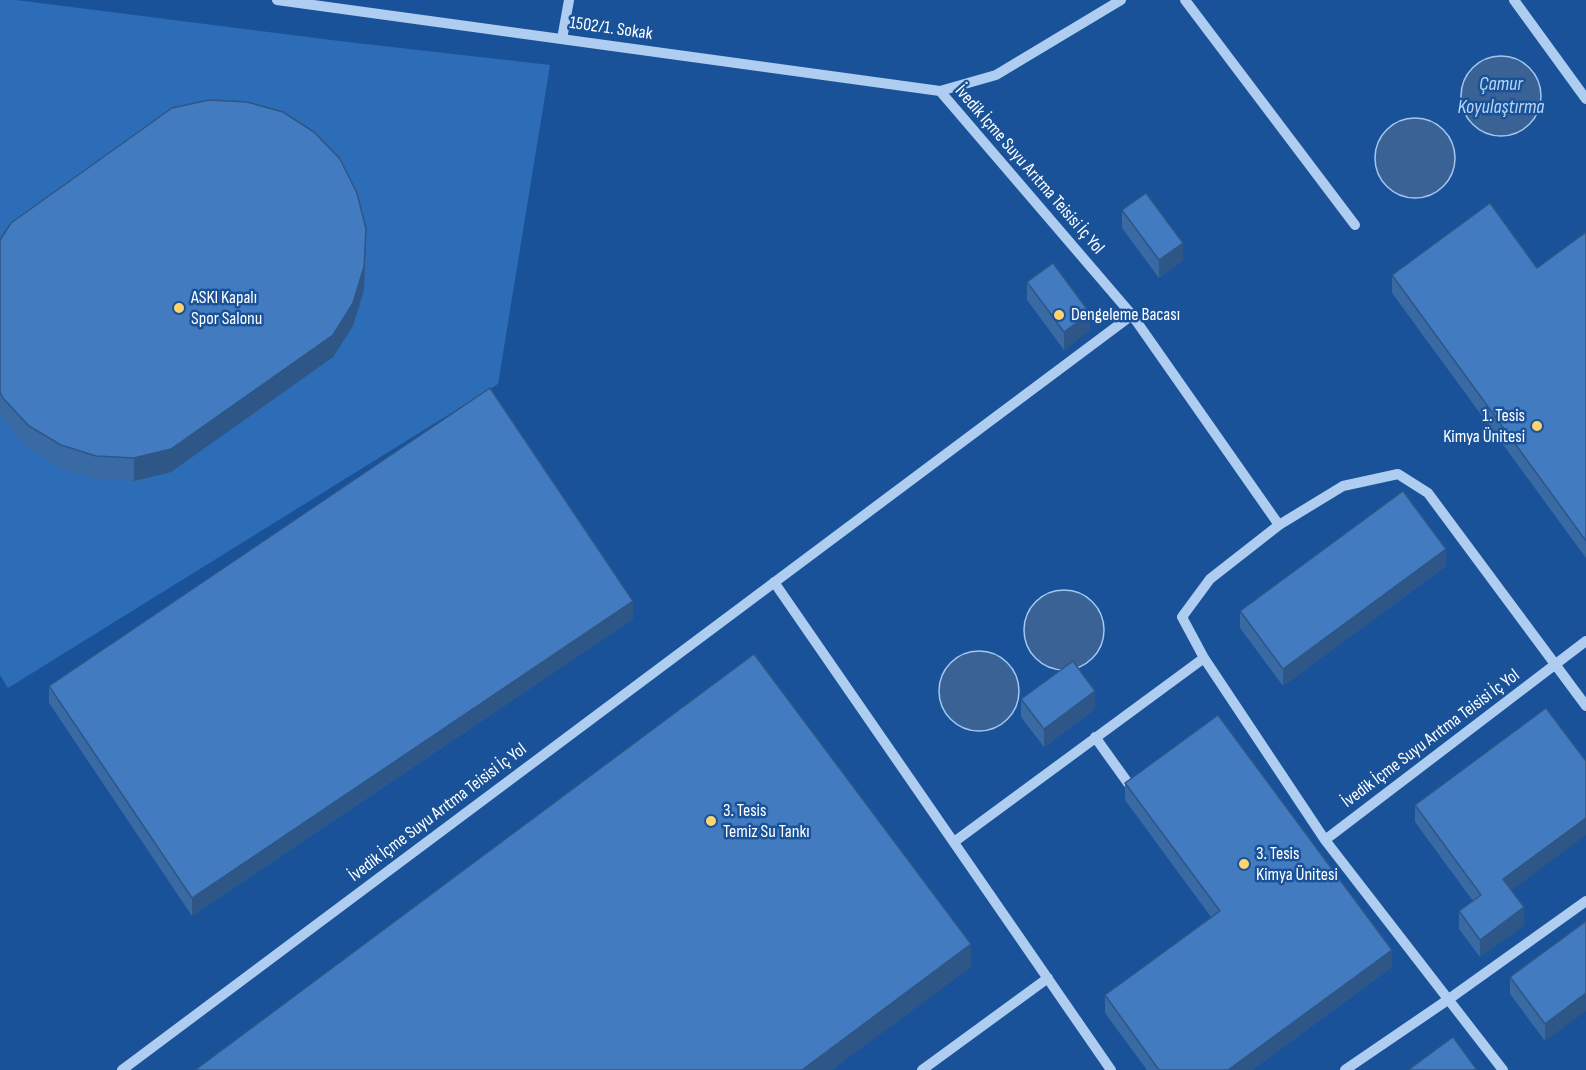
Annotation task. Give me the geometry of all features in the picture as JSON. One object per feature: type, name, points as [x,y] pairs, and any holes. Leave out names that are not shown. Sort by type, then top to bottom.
[{"type":"lane","name":"1502/1. Sokak","points":[[277,0],[940,92]]},
{"type":"lane","points":[[562,39],[569,0]]},
{"type":"lane","name":"İvedik İçme Suyu Arıtma Teisisi İç Yol","points":[[1121,0],[996,75],[940,92],[1132,315],[1279,525]]},
{"type":"lane","points":[[1185,0],[1355,225]]},
{"type":"lane","points":[[1514,0],[1586,99]]},
{"type":"lane","name":"İvedik İçme Suyu Arıtma Teisisi İç Yol","points":[[122,1070],[1132,315]]},
{"type":"lane","points":[[1503,1070],[1325,840],[1204,658],[1182,617],[1210,579],[1279,525],[1343,486],[1398,474],[1428,493],[1586,706]]},
{"type":"lane","points":[[774,582],[1111,1070]]},
{"type":"lane","name":"İvedik İçme Suyu Arıtma Teisisi İç Yol","points":[[1325,840],[1586,641]]},
{"type":"lane","points":[[954,842],[1204,658]]},
{"type":"lane","points":[[1095,737],[1128,783]]},
{"type":"lane","points":[[1345,1070],[1586,901]]},
{"type":"lane","points":[[922,1070],[1047,978]]},
{"type":"shaded area","points":[[0,0],[16,0],[550,65],[498,384],[8,688],[0,675]]},
{"type":"water","name":"Çamur Koyulaştırma","points":[[1493,56],[1509,56],[1530,67],[1541,88],[1541,104],[1530,125],[1509,136],[1493,136],[1479,130],[1467,118],[1461,104],[1461,88],[1467,74],[1479,62]]},
{"type":"water","name":"Çamur Koyulaştırma","points":[[1407,118],[1423,118],[1444,129],[1455,150],[1455,166],[1444,187],[1423,198],[1407,198],[1393,192],[1381,180],[1375,166],[1375,150],[1381,136],[1393,124]]},
{"type":"water","points":[[1056,590],[1072,590],[1093,601],[1104,622],[1104,638],[1093,659],[1072,670],[1056,670],[1042,664],[1030,652],[1024,638],[1024,622],[1030,608],[1042,596]]},
{"type":"water","points":[[971,651],[987,651],[1008,662],[1019,683],[1019,699],[1008,720],[987,731],[971,731],[957,725],[945,713],[939,699],[939,683],[945,669],[957,657]]},
{"type":"building","name":"ASKI Kapalı Spor Salonu","points":[[209,100],[247,102],[283,112],[314,132],[340,159],[357,193],[366,229],[364,267],[353,303],[333,335],[171,449],[134,458],[96,456],[61,445],[29,426],[0,392],[0,240],[11,223],[172,108]]},
{"type":"building","points":[[1146,193],[1183,243],[1159,260],[1122,210]]},
{"type":"building","name":"1. Tesis Kimya Ünitesi","points":[[1490,203],[1537,268],[1586,232],[1586,541],[1392,275]]},
{"type":"building","points":[[1053,263],[1090,313],[1064,332],[1027,282]]},
{"type":"building","points":[[490,388],[633,601],[192,898],[49,686]]},
{"type":"building","points":[[1403,491],[1446,549],[1283,669],[1240,611]]},
{"type":"building","name":"3. Tesis Temiz Su Tankı","points":[[754,654],[971,944],[802,1070],[195,1070]]},
{"type":"building","points":[[1073,661],[1095,691],[1044,729],[1021,699]]},
{"type":"building","points":[[1546,708],[1586,761],[1586,818],[1503,879],[1524,907],[1480,940],[1459,911],[1481,895],[1415,805]]},
{"type":"building","name":"3. Tesis Kimya Ünitesi","points":[[1218,715],[1392,950],[1228,1070],[1159,1070],[1105,995],[1220,911],[1125,783]]},
{"type":"building","points":[[1586,921],[1586,993],[1545,1024],[1510,977]]},
{"type":"building","points":[[1453,1037],[1477,1070],[1408,1070]]},
{"type":"place","name":"ASKI Kapalı Spor Salonu","points":[[179,308]]},
{"type":"place","name":"Dengeleme Bacası","points":[[1059,315]]},
{"type":"place","name":"1. Tesis Kimya Ünitesi","points":[[1537,426]]},
{"type":"place","name":"3. Tesis Temiz Su Tankı","points":[[711,821]]},
{"type":"place","name":"3. Tesis Kimya Ünitesi","points":[[1244,864]]}]
